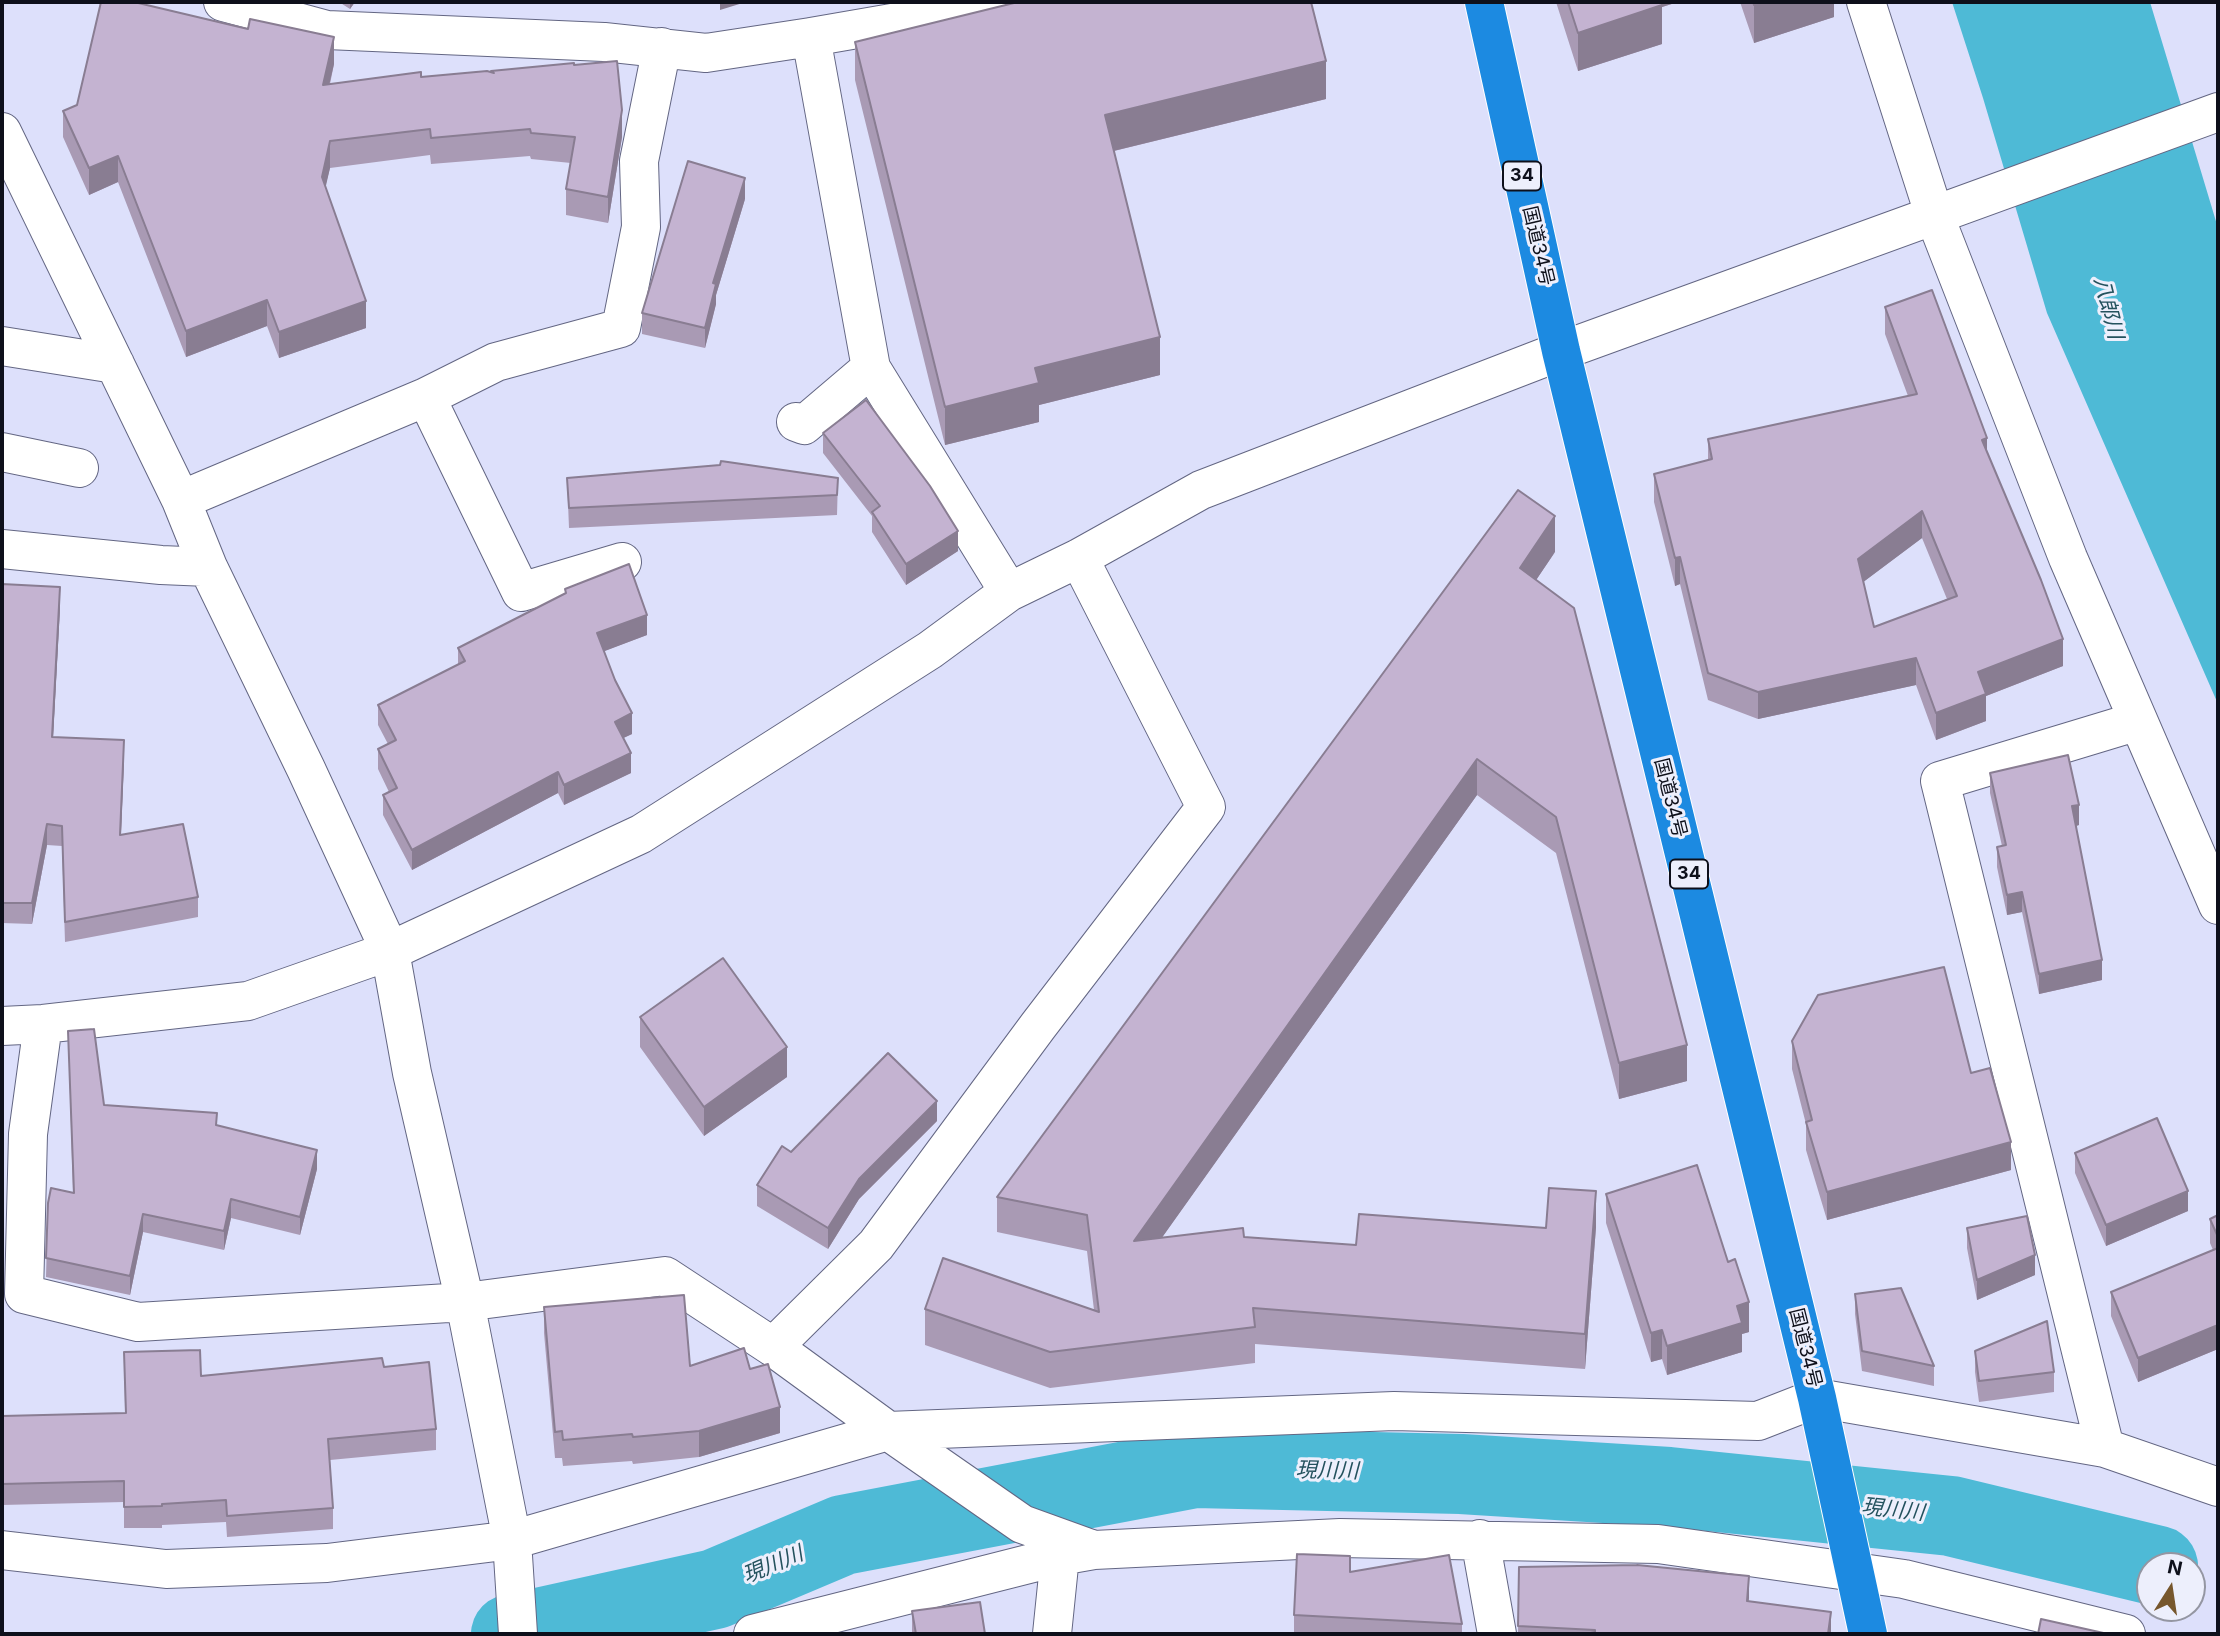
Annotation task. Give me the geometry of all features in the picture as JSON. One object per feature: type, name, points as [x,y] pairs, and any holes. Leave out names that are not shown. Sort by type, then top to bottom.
[{"type":"highway","name":"国道34号","points":[[1484,2],[1561,351],[1817,1398],[1868,1634]]},
{"type":"street","points":[[223,2],[327,30],[604,42],[706,53],[1013,2]]},
{"type":"street","points":[[1866,2],[1935,216],[2068,558],[2218,905]]},
{"type":"street","points":[[811,37],[871,368],[1009,592]]},
{"type":"street","points":[[181,500],[426,397],[496,362],[621,328],[641,227],[639,161],[662,47]]},
{"type":"street","points":[[2,1026],[43,1024],[248,1001],[390,951],[641,834],[930,650],[1009,592],[1079,558],[1201,490],[1561,351],[2218,112]]},
{"type":"street","points":[[2,132],[181,500],[208,567],[390,951],[412,1073],[465,1301],[513,1542],[518,1634]]},
{"type":"street","points":[[2,346],[115,364]]},
{"type":"street","points":[[796,422],[804,425],[871,368]]},
{"type":"street","points":[[426,397],[521,592],[622,562]]},
{"type":"street","points":[[2,452],[79,468]]},
{"type":"street","points":[[2,549],[208,567]]},
{"type":"street","points":[[773,1347],[876,1244],[1206,807],[1079,558]]},
{"type":"street","points":[[2105,1448],[1940,781],[2138,721]]},
{"type":"street","points":[[43,1024],[28,1134],[13,1304],[138,1322],[465,1301],[665,1276],[773,1347],[1022,1524],[1077,1553]]},
{"type":"street","points":[[2,1550],[166,1569],[327,1563],[513,1542],[890,1432],[1394,1411],[1758,1422],[1817,1398],[2105,1448],[2218,1487]]},
{"type":"street","points":[[753,1634],[1077,1553],[1340,1538],[1658,1544],[1904,1579],[2126,1634]]},
{"type":"street","points":[[1480,1539],[1497,1634]]},
{"type":"street","points":[[1052,1634],[1077,1553]]},
{"type":"water","name":"八郎川","points":[[1952,2],[2150,2],[2218,228],[2218,704],[2047,313]]},
{"type":"building","points":[[101,2],[134,2],[248,29],[250,19],[334,37],[323,85],[421,72],[421,77],[487,71],[494,73],[491,71],[617,61],[622,110],[608,197],[566,189],[575,137],[531,133],[530,129],[431,138],[430,129],[330,141],[322,177],[366,301],[279,332],[267,300],[186,331],[118,156],[89,168],[63,111],[77,105]]},
{"type":"building","points":[[1018,2],[1311,2],[1326,61],[1105,115],[1160,337],[1035,368],[1039,383],[945,407],[855,42]]},
{"type":"building","points":[[1568,2],[1661,2],[1662,5],[1578,33]]},
{"type":"building","points":[[688,161],[745,178],[713,283],[716,284],[705,328],[642,313]]},
{"type":"building","points":[[1932,290],[1987,438],[1982,440],[2063,639],[1978,672],[1986,694],[1936,713],[1916,658],[1758,692],[1708,673],[1680,557],[1675,558],[1654,474],[1712,459],[1708,439],[1917,394],[1885,307]],"holes":[[[1922,511],[1957,596],[1874,627],[1858,559]]]},
{"type":"building","points":[[866,400],[930,486],[958,531],[906,564],[872,512],[880,506],[823,433]]},
{"type":"building","points":[[721,461],[838,478],[837,495],[569,508],[567,478],[720,465]]},
{"type":"building","points":[[1518,490],[1555,516],[1520,568],[1574,608],[1687,1045],[1619,1063],[1556,817],[1477,759],[1134,1241],[1243,1228],[1244,1237],[1356,1245],[1359,1214],[1546,1228],[1549,1188],[1596,1191],[1585,1334],[1253,1308],[1255,1327],[1050,1352],[925,1309],[943,1258],[1099,1312],[1087,1215],[997,1197]]},
{"type":"building","points":[[629,564],[647,615],[597,633],[615,680],[632,713],[615,722],[631,753],[564,785],[558,772],[412,850],[383,795],[397,788],[378,749],[396,740],[378,705],[465,661],[458,648],[566,593],[565,589]]},
{"type":"building","points":[[2,584],[60,587],[52,737],[124,740],[120,835],[183,824],[198,897],[65,922],[62,826],[47,824],[32,903],[2,903]]},
{"type":"building","points":[[2068,755],[2079,805],[2072,806],[2102,960],[2039,974],[2022,892],[2007,895],[1997,847],[2006,845],[1990,773]]},
{"type":"building","points":[[723,958],[787,1047],[704,1107],[640,1017]]},
{"type":"building","points":[[1944,967],[1971,1073],[1990,1068],[2011,1142],[1827,1192],[1806,1122],[1812,1120],[1792,1041],[1818,995]]},
{"type":"building","points":[[94,1029],[104,1105],[217,1113],[216,1125],[317,1150],[300,1217],[231,1199],[224,1231],[143,1214],[130,1276],[46,1258],[51,1188],[74,1193],[68,1031]]},
{"type":"building","points":[[888,1053],[937,1101],[859,1179],[828,1228],[757,1185],[782,1146],[791,1152]]},
{"type":"building","points":[[2157,1118],[2188,1191],[2106,1225],[2075,1153]]},
{"type":"building","points":[[1697,1165],[1728,1262],[1735,1259],[1749,1302],[1737,1306],[1742,1323],[1667,1346],[1662,1330],[1651,1333],[1606,1194]]},
{"type":"building","points":[[2218,1215],[2218,1237],[2210,1219]]},
{"type":"building","points":[[2027,1216],[2035,1255],[1977,1280],[1967,1228]]},
{"type":"building","points":[[2218,1248],[2218,1325],[2138,1358],[2111,1292]]},
{"type":"building","points":[[1901,1288],[1934,1366],[1862,1351],[1855,1294]]},
{"type":"building","points":[[684,1295],[690,1366],[744,1348],[750,1369],[768,1364],[780,1407],[699,1431],[563,1440],[562,1431],[555,1432],[544,1307]]},
{"type":"building","points":[[2047,1321],[2054,1372],[1979,1381],[1975,1351]]},
{"type":"building","points":[[200,1350],[201,1376],[382,1358],[384,1367],[429,1362],[436,1429],[328,1439],[333,1508],[227,1516],[226,1500],[124,1507],[124,1481],[2,1484],[2,1416],[126,1413],[124,1352]]},
{"type":"building","points":[[1297,1554],[1350,1556],[1350,1572],[1449,1555],[1462,1624],[1294,1615]]},
{"type":"building","points":[[1637,1565],[1749,1576],[1747,1601],[1831,1612],[1828,1634],[1586,1634],[1595,1630],[1518,1626],[1519,1567]]},
{"type":"building","points":[[980,1602],[985,1634],[916,1634],[912,1611]]},
{"type":"building","points":[[2041,1619],[2108,1634],[2038,1634]]},
{"type":"waterway","name":"現川川","points":[[511,1634],[715,1589],[843,1535],[1195,1468],[1461,1474],[1669,1487],[1951,1516],[2136,1561]]}]
